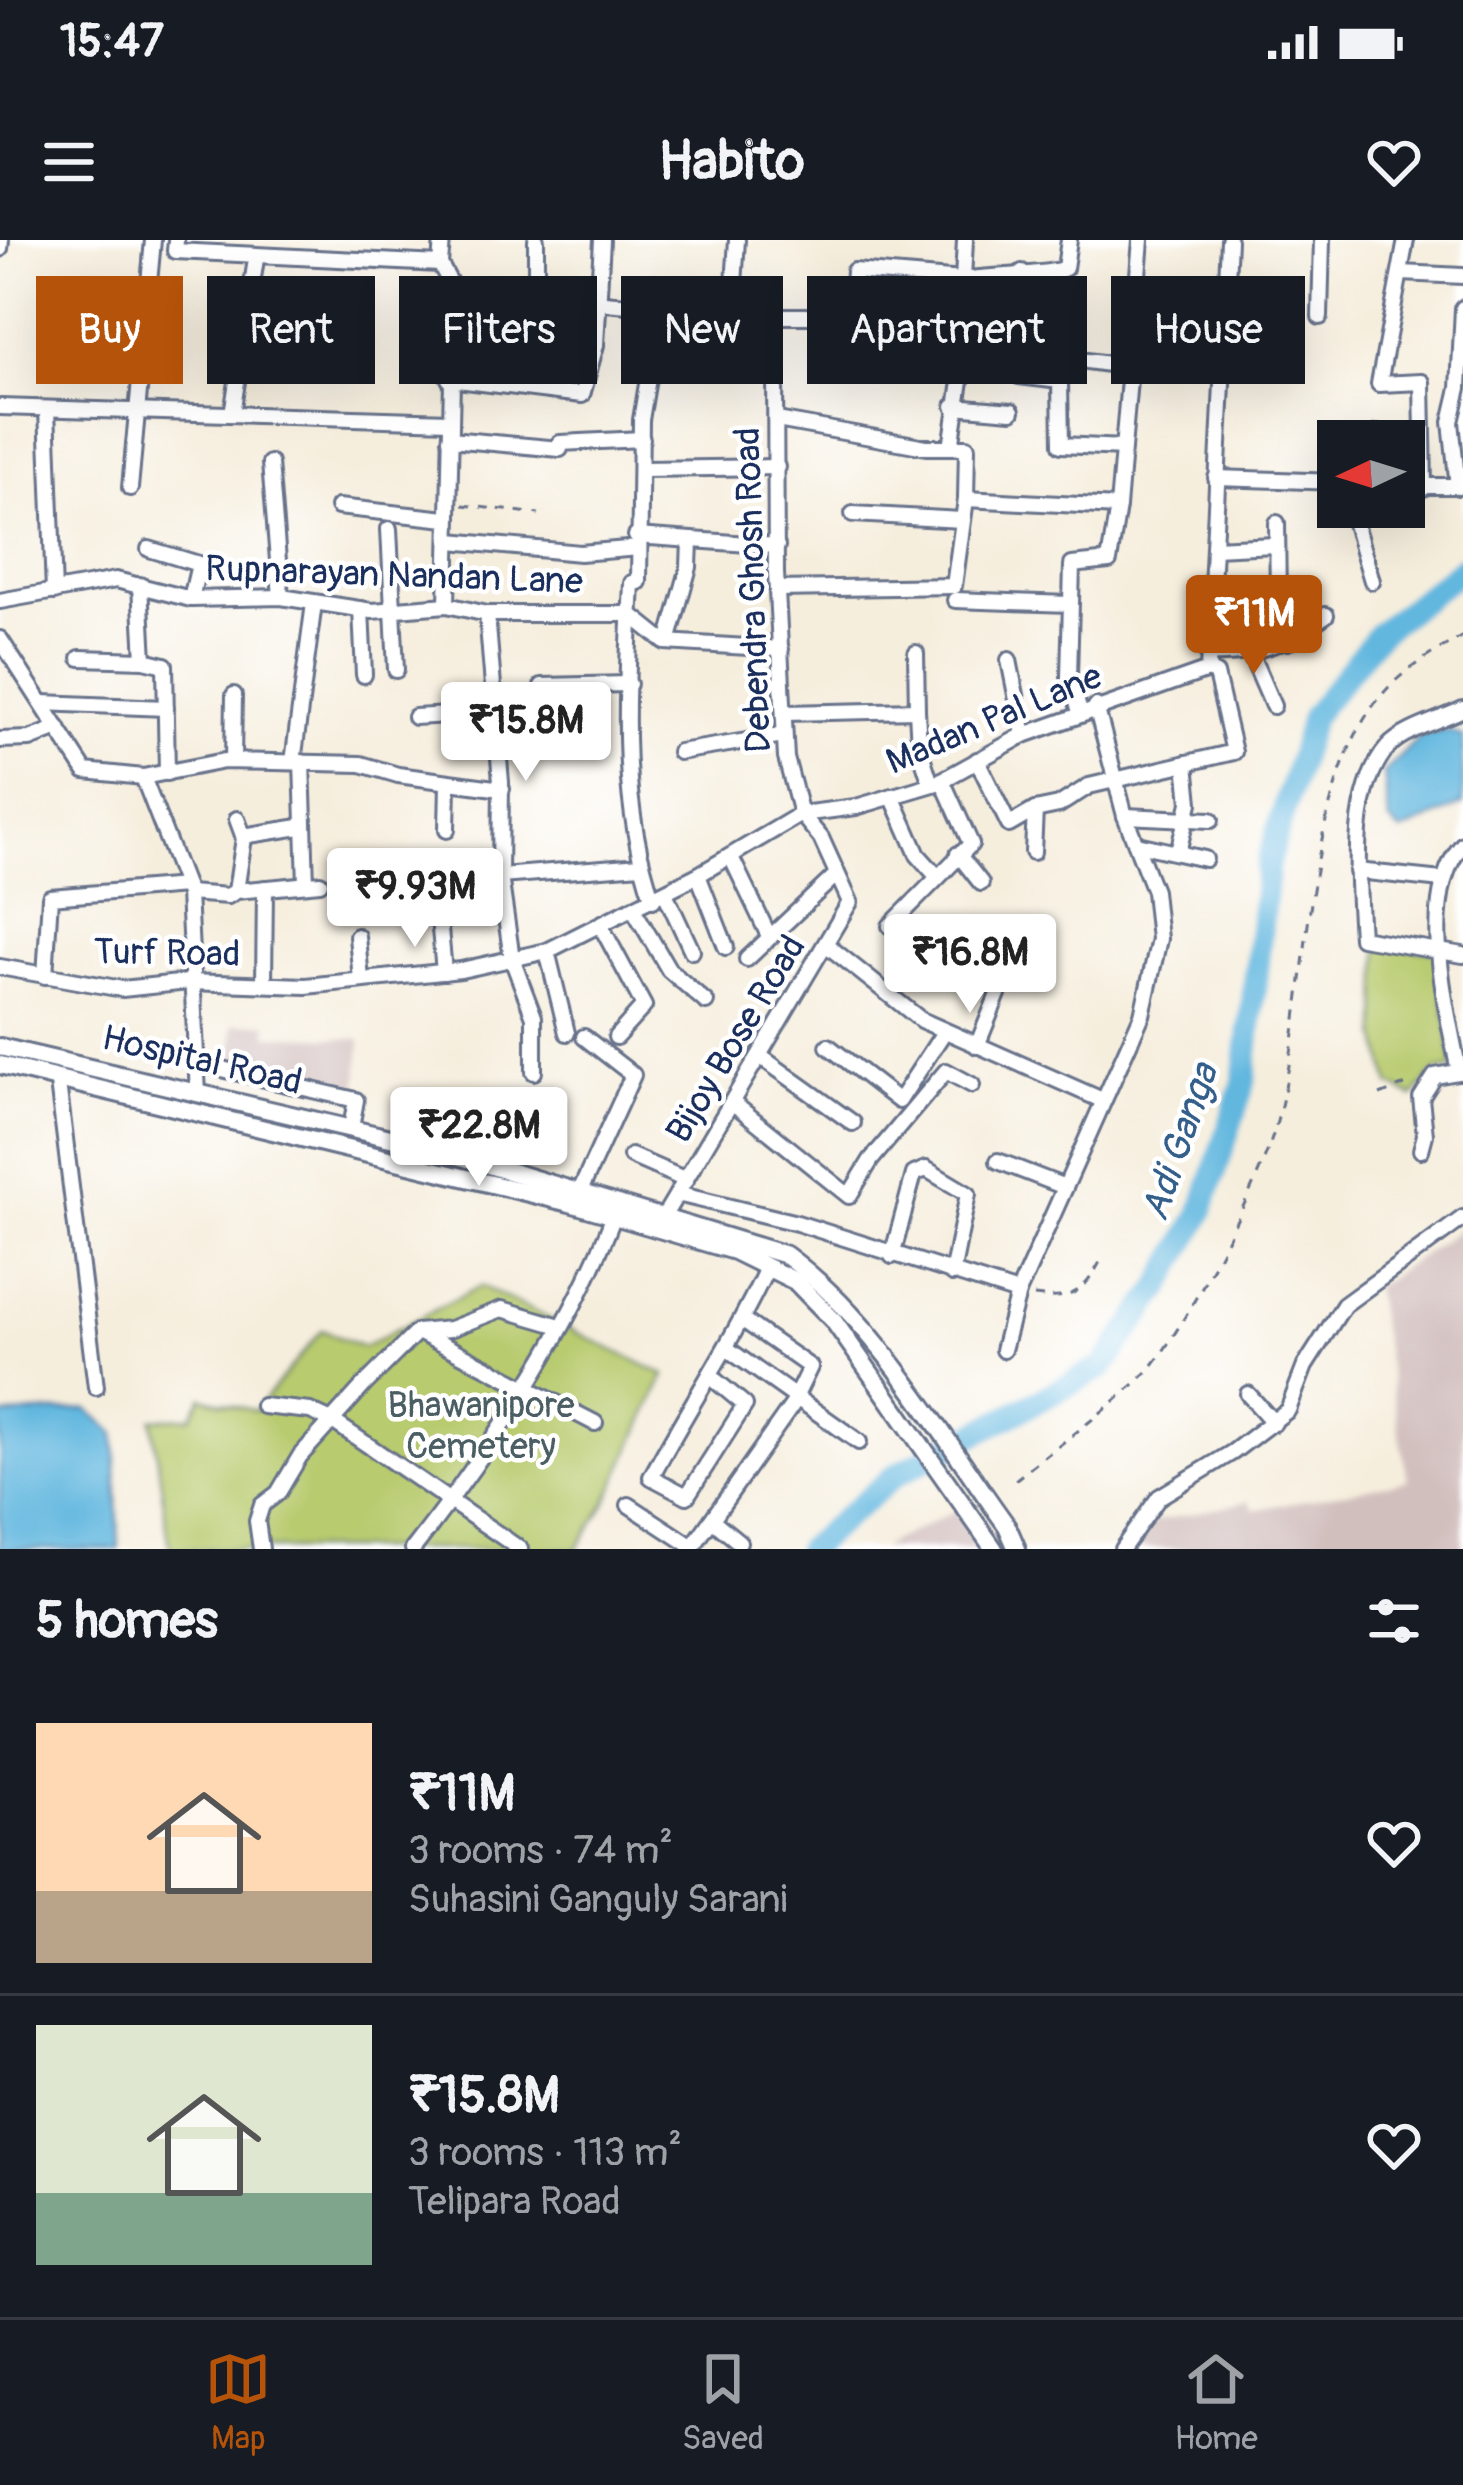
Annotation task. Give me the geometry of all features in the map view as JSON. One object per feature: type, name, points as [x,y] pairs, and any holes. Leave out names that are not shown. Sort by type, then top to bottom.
[{"type":"main road","name":"Hospital Road","points":[[0,1048],[351,1128],[580,1191],[660,1222],[786,1255],[813,1275],[870,1336],[1017,1549]]},
{"type":"main road","points":[[0,1065],[58,1083],[569,1203],[614,1218],[660,1222],[795,1281],[845,1335],[994,1549]]},
{"type":"street","points":[[130,488],[133,412],[153,240]]},
{"type":"street","points":[[176,240],[175,251],[256,259],[440,264]]},
{"type":"street","points":[[442,240],[440,264],[446,276]]},
{"type":"street","points":[[536,240],[536,276]]},
{"type":"street","points":[[602,240],[597,301],[621,304]]},
{"type":"street","points":[[735,276],[737,240]]},
{"type":"street","points":[[963,276],[965,240]]},
{"type":"street","points":[[995,276],[1053,275],[1065,268],[1069,240]]},
{"type":"street","points":[[1138,276],[1141,240]]},
{"type":"street","points":[[977,760],[1009,825],[1116,779],[1234,752],[1210,662],[1229,240]]},
{"type":"street","points":[[1321,317],[1322,240]]},
{"type":"street","points":[[1406,240],[1379,384],[1422,382],[1423,420]]},
{"type":"street","points":[[232,414],[256,259]]},
{"type":"street","points":[[854,276],[854,271],[915,276]]},
{"type":"street","points":[[1027,272],[1027,276]]},
{"type":"street","points":[[1401,273],[1463,277]]},
{"type":"street","points":[[1425,488],[1460,486],[1457,420],[1463,308]]},
{"type":"street","points":[[1087,361],[1111,365]]},
{"type":"street","points":[[447,605],[449,384]]},
{"type":"street","points":[[484,384],[582,395],[585,384]]},
{"type":"street","points":[[650,384],[642,439],[639,582],[632,583],[630,614],[630,824],[640,865],[692,951]]},
{"type":"street","name":"Debendra Ghosh Road","points":[[776,384],[784,735],[801,814]]},
{"type":"street","points":[[951,447],[959,384]]},
{"type":"street","points":[[1060,384],[1061,446],[1123,448]]},
{"type":"street","points":[[1079,712],[1069,676],[1072,565],[1108,561],[1129,384]]},
{"type":"street","points":[[954,406],[1012,411]]},
{"type":"street","points":[[0,407],[450,422]]},
{"type":"street","points":[[47,409],[54,592]]},
{"type":"street","points":[[777,420],[967,447],[966,499],[954,586],[777,589]]},
{"type":"street","points":[[450,439],[560,449],[560,443],[642,439]]},
{"type":"street","points":[[270,463],[281,597]]},
{"type":"street","points":[[644,470],[777,467]]},
{"type":"street","points":[[1216,478],[1317,481]]},
{"type":"street","points":[[966,499],[1118,507]]},
{"type":"street","points":[[338,508],[447,511]]},
{"type":"street","points":[[853,514],[962,520]]},
{"type":"street","points":[[1277,523],[1275,545],[1288,642]]},
{"type":"street","points":[[1356,528],[1372,581]]},
{"type":"street","points":[[389,529],[396,670]]},
{"type":"street","points":[[690,541],[685,588],[668,642],[781,649]]},
{"type":"street","points":[[451,542],[580,553],[637,542],[777,545]]},
{"type":"street","points":[[1214,548],[1275,545]]},
{"type":"street","points":[[149,549],[200,563],[191,599]]},
{"type":"street","name":"Rupnarayan Nandan Lane","points":[[0,601],[116,580],[191,599],[281,597],[361,609],[447,605],[487,614],[630,614],[668,642]]},
{"type":"street","points":[[140,584],[144,660]]},
{"type":"street","points":[[955,600],[1070,604]]},
{"type":"street","points":[[45,976],[50,897],[313,884],[300,827],[297,762],[314,603]]},
{"type":"street","points":[[361,609],[364,675]]},
{"type":"street","points":[[487,614],[502,789],[500,874],[512,959],[534,1018],[534,1072]]},
{"type":"street","name":"Madan Pal Lane","points":[[801,814],[937,782],[1024,735],[1079,712],[1210,662],[1288,642],[1326,615]]},
{"type":"street","points":[[0,639],[85,771],[142,777],[233,761],[362,764],[502,789]]},
{"type":"street","points":[[890,926],[971,844],[920,747],[916,653]]},
{"type":"street","points":[[1250,653],[1273,706]]},
{"type":"street","points":[[80,658],[165,664],[167,772]]},
{"type":"street","points":[[1010,660],[1024,735]]},
{"type":"street","points":[[542,686],[629,684]]},
{"type":"street","points":[[233,761],[234,695]]},
{"type":"street","points":[[42,703],[166,708]]},
{"type":"street","points":[[1003,1350],[1018,1293],[1151,991],[1159,939],[1154,891],[1125,816],[1096,706]]},
{"type":"street","points":[[1463,709],[1389,745],[1367,792],[1357,871],[1361,938],[1463,955]]},
{"type":"street","points":[[785,713],[917,710]]},
{"type":"street","points":[[415,717],[497,712]]},
{"type":"street","points":[[0,740],[30,739],[58,728]]},
{"type":"street","points":[[679,752],[784,735]]},
{"type":"street","points":[[1178,852],[1186,819],[1186,763]]},
{"type":"street","points":[[142,777],[186,890],[198,1094]]},
{"type":"street","points":[[446,830],[448,782]]},
{"type":"street","points":[[892,796],[918,855],[936,875]]},
{"type":"street","points":[[1033,852],[1035,810]]},
{"type":"street","name":"Turf Road","points":[[0,967],[122,989],[192,982],[362,980],[444,972],[547,951],[634,910],[801,814]]},
{"type":"street","name":"Bijoy Bose Road","points":[[660,1222],[850,902],[821,838],[801,814]]},
{"type":"street","points":[[1125,816],[1211,820]]},
{"type":"street","points":[[236,891],[243,836],[237,819]]},
{"type":"street","points":[[243,836],[300,827]]},
{"type":"street","points":[[1137,844],[1205,859]]},
{"type":"street","points":[[1421,1150],[1425,1136],[1421,1098],[1435,1076],[1461,1071],[1437,920],[1448,861],[1463,844]]},
{"type":"street","points":[[958,854],[981,883]]},
{"type":"street","points":[[731,857],[768,934]]},
{"type":"street","points":[[398,878],[640,865]]},
{"type":"street","points":[[1357,871],[1442,880]]},
{"type":"street","points":[[747,958],[837,874]]},
{"type":"street","points":[[698,875],[726,947]]},
{"type":"street","points":[[264,984],[265,888]]},
{"type":"street","points":[[438,908],[444,972]]},
{"type":"street","points":[[634,910],[668,970],[706,1003]]},
{"type":"street","points":[[601,926],[644,1006],[616,1037]]},
{"type":"street","points":[[357,936],[362,980]]},
{"type":"street","points":[[977,1046],[1019,942]]},
{"type":"street","points":[[828,946],[862,978],[944,1032],[1102,1100]]},
{"type":"street","points":[[547,951],[567,1033]]},
{"type":"street","points":[[828,1046],[899,1101],[944,1032]]},
{"type":"street","points":[[580,1191],[633,1075],[584,1036]]},
{"type":"street","points":[[761,1057],[853,1123]]},
{"type":"street","points":[[196,1063],[356,1100],[351,1128]]},
{"type":"street","points":[[733,1103],[849,1196],[871,1160],[946,1071],[972,1084]]},
{"type":"street","points":[[914,1079],[930,1092]]},
{"type":"street","points":[[58,1083],[96,1387]]},
{"type":"street","points":[[631,1156],[681,1187],[1018,1293]]},
{"type":"street","points":[[998,1161],[1065,1187]]},
{"type":"street","points":[[892,1256],[914,1174],[926,1169],[968,1195],[952,1274]]},
{"type":"street","points":[[412,1549],[451,1501],[560,1326],[614,1218]]},
{"type":"street","points":[[1122,1549],[1159,1497],[1274,1423],[1288,1409],[1305,1366],[1344,1305],[1463,1218]]},
{"type":"street","points":[[710,1376],[745,1405],[687,1496],[651,1477],[710,1376],[729,1350],[767,1268]]},
{"type":"street","points":[[261,1549],[257,1521],[262,1505],[278,1493],[300,1456],[394,1350],[417,1332],[451,1330],[502,1309],[560,1326]]},
{"type":"street","points":[[629,1505],[692,1548],[794,1400],[810,1367],[743,1320]]},
{"type":"street","points":[[417,1332],[595,1423]]},
{"type":"street","points":[[729,1350],[859,1442]]},
{"type":"street","points":[[1248,1394],[1274,1423]]},
{"type":"street","points":[[263,1406],[310,1411],[334,1421],[390,1465],[520,1549]]},
{"type":"street","points":[[712,1520],[740,1542]]},
{"type":"path","points":[[447,511],[539,514]]},
{"type":"path","points":[[1015,1480],[1144,1375],[1166,1348],[1270,1143],[1284,1095],[1304,943]]},
{"type":"path","points":[[1380,1095],[1435,1076]]},
{"type":"path","points":[[1018,1293],[1073,1297],[1088,1286],[1102,1258]]},
{"type":"shaded area","points":[[267,1023],[268,1035],[361,1039],[357,1097],[233,1069],[233,1024]]},
{"type":"shaded area","points":[[1463,1227],[1463,1549],[1138,1549],[1149,1523],[1249,1501],[1254,1510],[1408,1480],[1374,1288]]},
{"type":"shaded area","points":[[971,1503],[1001,1549],[882,1549],[887,1544]]},
{"type":"green space","points":[[1379,946],[1437,952],[1453,1068],[1434,1072],[1413,1097],[1390,1085],[1378,1036]]},
{"type":"green space","name":"Bhawanipore Cemetery","points":[[481,1286],[665,1375],[607,1501],[577,1549],[170,1549],[152,1419],[191,1417],[202,1397],[255,1411],[322,1330],[363,1347]]},
{"type":"water","points":[[1448,730],[1463,737],[1463,804],[1401,832],[1389,821],[1384,773],[1423,733]]},
{"type":"water","points":[[88,1409],[115,1433],[119,1549],[0,1549],[0,1416]]},
{"type":"waterway","name":"Adi Ganga","points":[[808,1549],[894,1476],[1103,1367],[1160,1288],[1201,1214],[1244,1082],[1268,863],[1312,717],[1379,633],[1463,568]]}]
